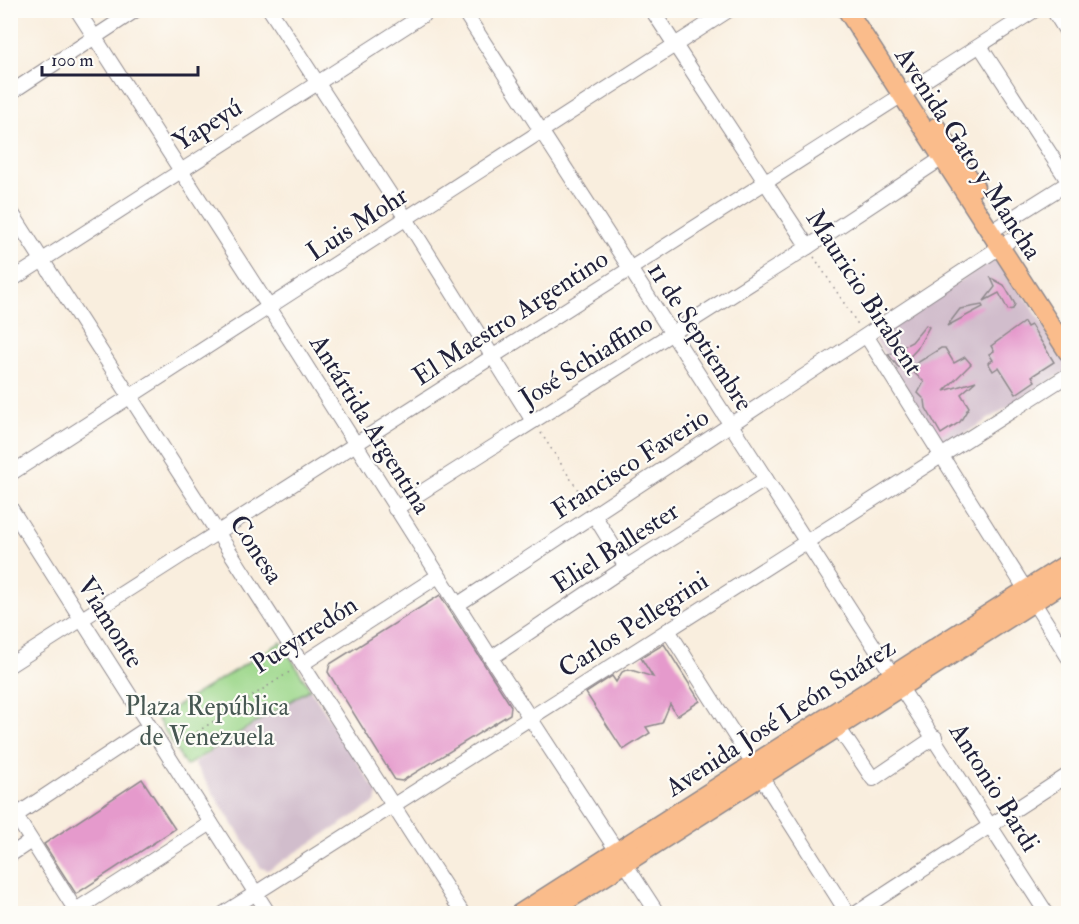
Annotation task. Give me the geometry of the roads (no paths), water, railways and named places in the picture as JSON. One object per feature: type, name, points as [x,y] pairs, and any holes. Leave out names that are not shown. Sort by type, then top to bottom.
[{"type":"main road","name":"Avenida Gato y Mancha","points":[[846,10],[906,92],[947,155],[1000,237],[1068,352]]},
{"type":"main road","name":"Avenida Gato y Mancha","points":[[860,10],[906,92]]},
{"type":"main road","name":"Avenida Gato y Mancha","points":[[1000,237],[1068,332]]},
{"type":"main road","name":"Avenida José León Suárez","points":[[1030,597],[1068,563]]},
{"type":"main road","name":"Avenida José León Suárez","points":[[519,914],[622,856],[1030,597],[1068,580]]},
{"type":"main road","name":"Avenida José León Suárez","points":[[756,771],[838,727],[898,681]]},
{"type":"main road","name":"Avenida José León Suárez","points":[[546,914],[622,856]]},
{"type":"street","name":"Antártida Argentina","points":[[77,10],[438,576],[658,914]]},
{"type":"street","points":[[10,93],[136,10]]},
{"type":"street","points":[[270,10],[316,84],[407,220],[533,421]]},
{"type":"street","name":"Yapeyú","points":[[10,281],[431,10]]},
{"type":"street","name":"11 de Septiembre","points":[[463,10],[629,270],[898,681]]},
{"type":"street","name":"Mauricio Birabent","points":[[652,10],[808,247]]},
{"type":"street","name":"Luis Mohr","points":[[10,474],[542,133],[729,10]]},
{"type":"street","name":"El Maestro Argentino","points":[[10,664],[1035,10]]},
{"type":"street","points":[[1053,10],[1068,34]]},
{"type":"street","points":[[980,46],[1068,182],[1000,237]]},
{"type":"street","name":"José Schiaffino","points":[[395,509],[808,247],[947,155]]},
{"type":"street","name":"Conesa","points":[[10,210],[132,395],[463,914]]},
{"type":"street","name":"Francisco Faverio","points":[[457,605],[867,337],[1000,237]]},
{"type":"street","name":"Mauricio Birabent","points":[[867,337],[1068,657]]},
{"type":"street","name":"Carlos Pellegrini","points":[[223,914],[1068,375]]},
{"type":"street","name":"Eliel Ballester","points":[[491,658],[627,567],[766,479]]},
{"type":"street","name":"Viamonte","points":[[10,507],[269,914]]},
{"type":"street","points":[[594,515],[627,567]]},
{"type":"street","name":"Pueyrredón","points":[[302,664],[438,576]]},
{"type":"street","points":[[668,630],[848,914]]},
{"type":"street","name":"Antonio Bardi","points":[[898,681],[1047,914]]},
{"type":"street","points":[[149,727],[13,812],[31,841],[77,912],[211,823]]},
{"type":"street","points":[[838,727],[873,779],[935,737]]},
{"type":"street","points":[[855,914],[1068,775]]},
{"type":"street","points":[[10,855],[31,841]]},
{"type":"park label","name":"Plaza República de Venezuela","points":[[207,721]]}]
